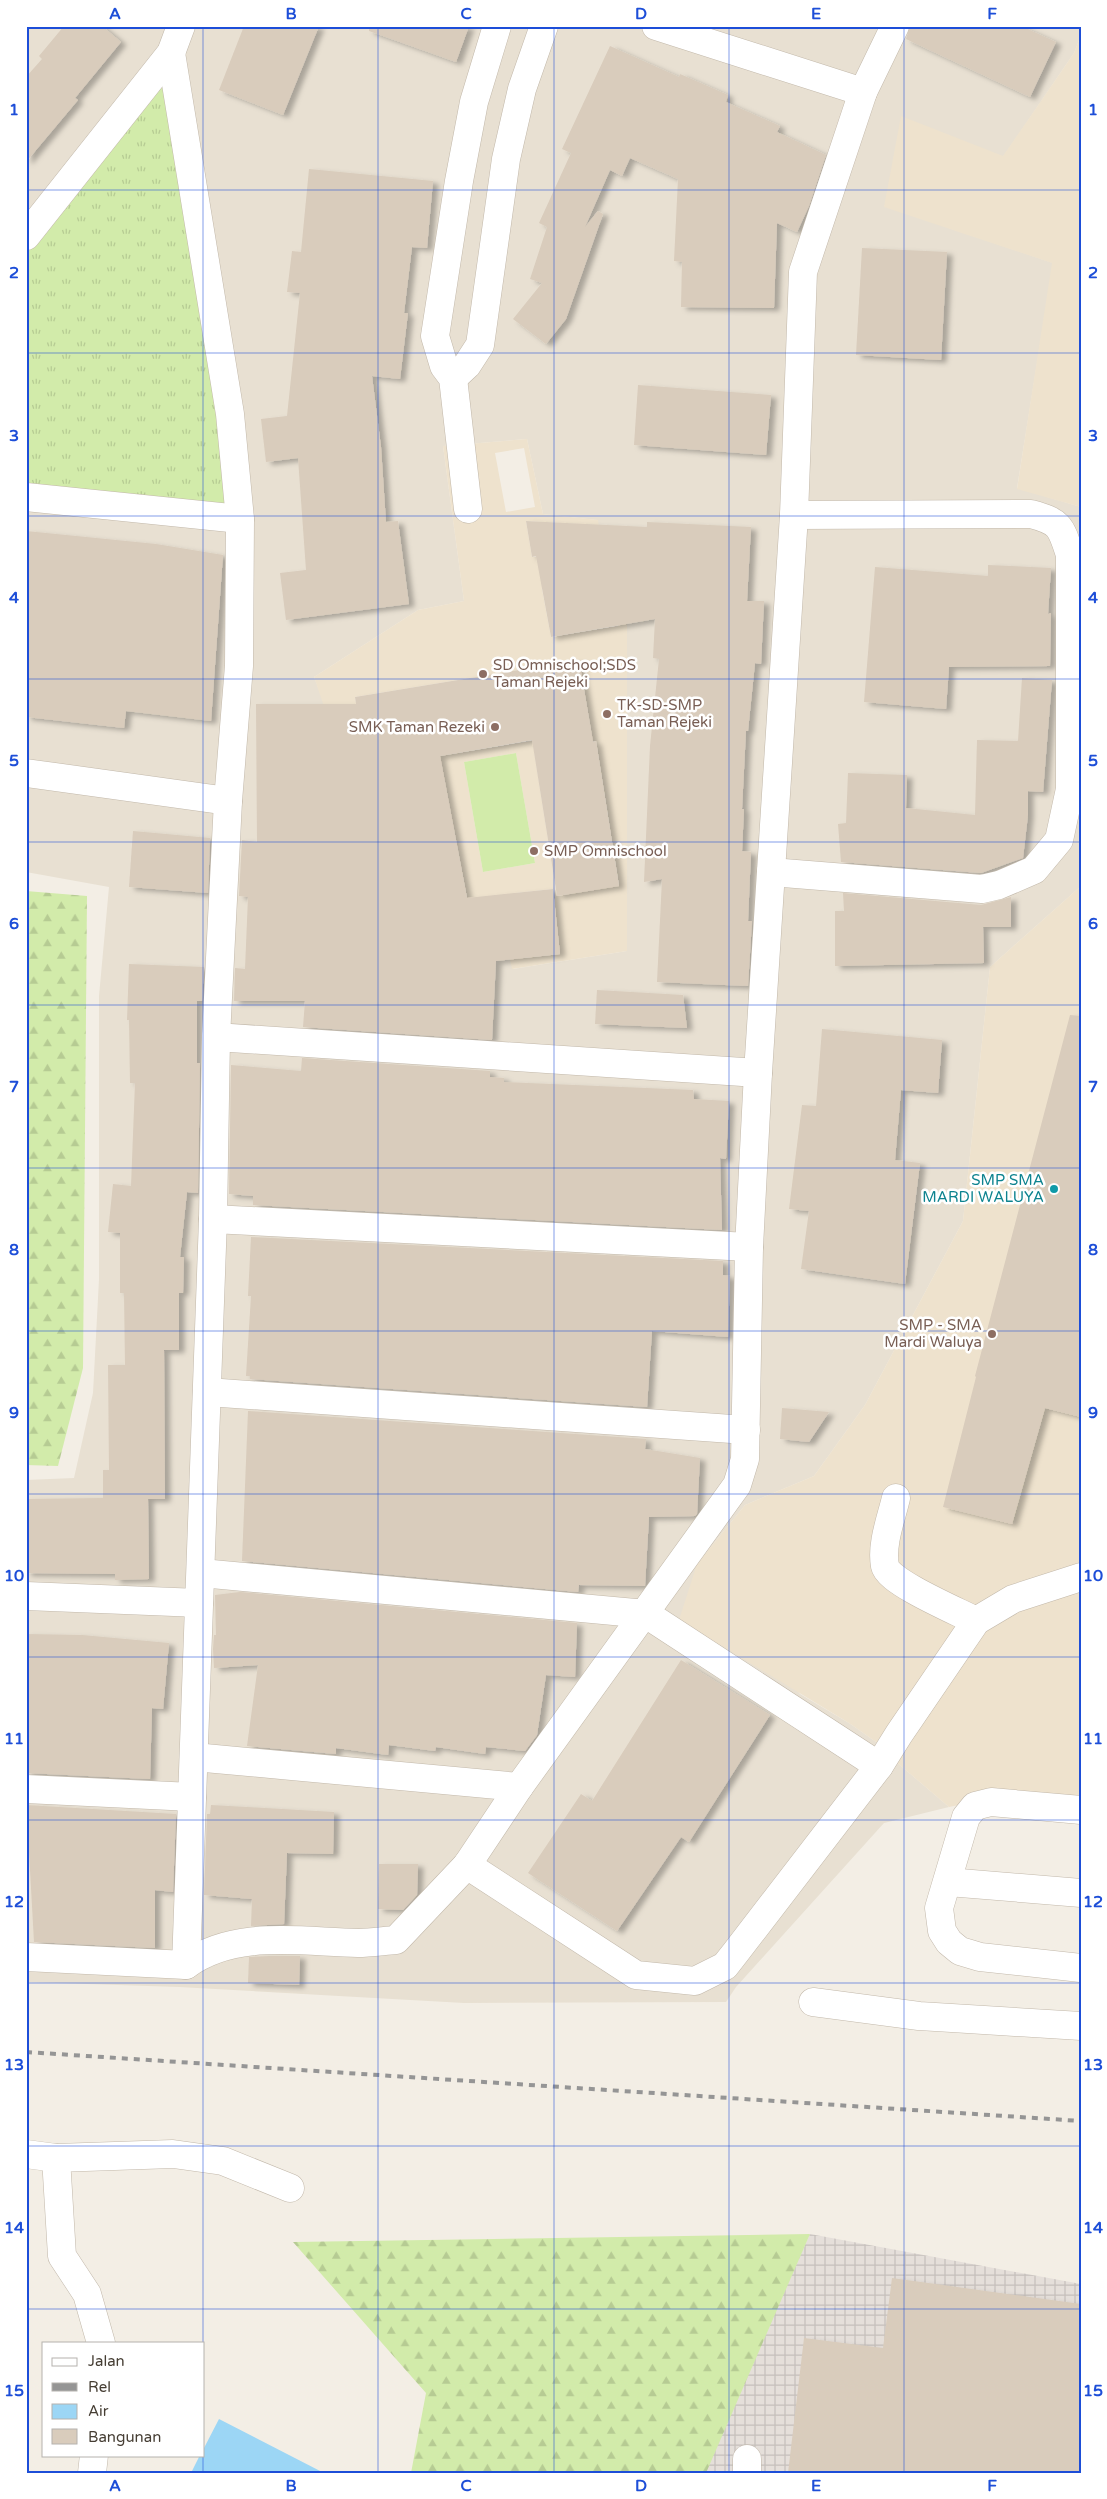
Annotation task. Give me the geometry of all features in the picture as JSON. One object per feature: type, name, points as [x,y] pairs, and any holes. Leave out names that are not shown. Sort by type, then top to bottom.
[{"type":"street","points":[[26,236],[171,53],[181,26]]},
{"type":"street","points":[[468,509],[453,378],[444,366],[435,336],[474,102],[497,26]]},
{"type":"street","points":[[453,378],[467,364],[480,344],[506,159],[522,89],[544,26]]},
{"type":"street","points":[[656,26],[863,92]]},
{"type":"street","points":[[26,1957],[186,1965],[216,1948],[272,1940],[360,1943],[396,1940],[467,1865],[519,1787],[737,1486],[745,1460],[749,1247],[770,872],[794,515],[803,272],[863,92],[895,26]]},
{"type":"street","points":[[171,53],[230,414],[240,519],[240,666],[228,801],[216,1037],[213,1219],[186,1965]]},
{"type":"street","points":[[26,497],[240,519]]},
{"type":"street","points":[[770,872],[982,889],[999,885],[1034,870],[1059,840],[1070,789],[1070,554],[1063,533],[1052,520],[1032,514],[794,515]]},
{"type":"street","points":[[26,773],[228,801]]},
{"type":"street","points":[[216,1037],[758,1073]]},
{"type":"street","points":[[213,1219],[749,1247]]},
{"type":"street","points":[[207,1392],[746,1430]]},
{"type":"street","points":[[896,1498],[884,1546],[885,1568],[895,1580],[976,1621]]},
{"type":"street","points":[[201,1573],[646,1614],[879,1766]]},
{"type":"street","points":[[467,1865],[636,1975],[695,1981],[725,1966],[736,1952],[879,1766],[976,1621],[1012,1599],[1081,1577]]},
{"type":"street","points":[[26,1596],[199,1603]]},
{"type":"street","points":[[194,1757],[519,1787]]},
{"type":"street","points":[[26,1789],[192,1797]]},
{"type":"street","points":[[1081,1810],[991,1802],[975,1806],[966,1817],[939,1908],[940,1923],[949,1942],[960,1951],[980,1957],[1081,1968]]},
{"type":"street","points":[[948,1882],[1081,1892]]},
{"type":"street","points":[[813,2002],[919,2016],[1081,2026]]},
{"type":"street","points":[[26,2154],[56,2158],[173,2154],[223,2161],[290,2188]]},
{"type":"street","points":[[56,2158],[62,2256],[87,2294],[101,2342]]},
{"type":"street","points":[[92,2473],[94,2456]]},
{"type":"shaded area","points":[[26,26],[1081,26],[1081,35],[1074,53],[1003,157],[884,206],[1053,263],[1017,488],[1081,507],[1081,886],[990,967],[963,1221],[865,1405],[814,1476],[745,1505],[697,1564],[800,1694],[849,1723],[889,1751],[894,1760],[949,1807],[884,1823],[736,1987],[726,2002],[464,2003],[179,1987],[26,1982],[26,1480],[74,1478],[93,1393],[99,1279],[99,996],[109,887],[26,872]],"holes":[[[527,439],[543,514],[597,520],[609,586],[627,593],[627,951],[513,969],[501,915],[411,926],[314,677],[418,610],[464,601],[443,446]]]},
{"type":"shaded area","points":[[1081,35],[1081,507],[1017,489],[1052,263],[884,207],[901,116],[1003,156],[1074,53]]},
{"type":"shaded area","name":"TK-SD-SMP Taman Rejeki","points":[[527,439],[543,514],[598,520],[609,586],[627,593],[627,951],[512,969],[500,915],[411,926],[386,777],[347,774],[314,677],[418,610],[464,601],[443,446]],"holes":[[[524,448],[535,507],[506,512],[495,453]],[[526,521],[595,525],[607,593],[620,595],[618,626],[551,637],[542,589],[568,584],[564,553],[532,557]],[[579,660],[591,731],[367,768],[355,697]],[[596,741],[619,885],[557,896],[534,751]],[[516,753],[535,863],[483,872],[464,762]],[[441,764],[469,908],[418,918],[390,774]],[[553,889],[560,954],[523,958],[516,893]]]},
{"type":"shaded area","name":"SMP - SMA Mardi Waluya","points":[[1081,886],[1081,1802],[1004,1796],[949,1807],[894,1760],[889,1751],[849,1723],[679,1620],[697,1564],[745,1505],[814,1476],[865,1405],[963,1221],[990,967]]},
{"type":"shaded area","points":[[810,2234],[1081,2284],[1081,2473],[701,2473]]},
{"type":"green space","points":[[171,53],[240,519],[26,497],[26,236]]},
{"type":"green space","points":[[516,753],[535,863],[483,872],[464,762]]},
{"type":"green space","points":[[26,891],[87,896],[83,1368],[58,1466],[26,1465]]},
{"type":"green space","points":[[810,2234],[706,2473],[411,2473],[426,2393],[293,2242]]},
{"type":"water","points":[[219,2419],[324,2473],[191,2473],[200,2456],[205,2456],[205,2446]]},
{"type":"building","points":[[64,26],[102,26],[121,42],[75,98],[78,100],[26,162],[26,77],[42,59],[39,56]]},
{"type":"building","points":[[244,26],[319,26],[283,115],[219,90]]},
{"type":"building","points":[[369,26],[469,26],[456,62],[369,31]]},
{"type":"building","points":[[910,26],[1021,26],[1056,42],[1030,97],[906,39]]},
{"type":"building","points":[[610,46],[679,77],[680,74],[728,95],[726,102],[780,126],[777,132],[826,155],[809,206],[797,232],[777,223],[774,308],[681,307],[682,262],[674,261],[678,179],[630,158],[622,176],[610,170],[585,227],[598,211],[603,214],[566,319],[546,344],[513,319],[542,283],[530,279],[547,227],[539,223],[571,153],[562,149]]},
{"type":"building","points":[[309,169],[433,181],[427,248],[412,247],[404,313],[408,313],[400,379],[372,376],[381,447],[386,522],[398,521],[409,604],[286,620],[280,573],[306,570],[298,458],[266,462],[261,419],[287,416],[300,293],[287,292],[292,251],[301,252]]},
{"type":"building","points":[[862,248],[947,252],[941,360],[856,355]]},
{"type":"building","points":[[638,385],[771,395],[766,455],[634,445]]},
{"type":"building","points":[[526,521],[647,527],[647,522],[751,527],[747,601],[764,601],[761,664],[755,663],[748,731],[746,731],[742,809],[744,809],[742,851],[751,852],[748,921],[752,921],[748,986],[657,982],[662,879],[644,882],[650,746],[659,659],[653,658],[655,619],[551,637],[536,556],[532,557]]},
{"type":"building","points":[[26,531],[156,544],[223,555],[211,721],[126,711],[124,728],[26,717]]},
{"type":"building","points":[[988,565],[1051,568],[1048,614],[1051,613],[1050,666],[949,667],[946,709],[864,702],[875,567],[988,576]]},
{"type":"building","points":[[579,660],[593,742],[596,741],[619,886],[557,896],[532,740],[440,756],[467,898],[553,889],[560,954],[496,961],[492,1040],[303,1027],[305,1001],[234,1001],[235,968],[245,969],[248,897],[239,896],[242,840],[257,842],[256,704],[356,704],[355,697]]},
{"type":"building","points":[[1022,678],[1052,680],[1043,792],[1028,791],[1028,815],[1023,858],[981,873],[841,862],[838,824],[846,823],[848,773],[907,775],[906,808],[975,815],[977,740],[1018,741]]},
{"type":"building","points":[[133,831],[210,838],[208,893],[129,887]]},
{"type":"building","points":[[843,893],[981,905],[1011,897],[1011,927],[983,927],[984,963],[835,966],[835,911],[844,911]]},
{"type":"building","points":[[129,964],[204,967],[202,1001],[197,1001],[197,1063],[200,1063],[198,1193],[187,1192],[180,1257],[184,1257],[183,1293],[179,1293],[179,1350],[164,1350],[165,1499],[148,1499],[149,1579],[115,1580],[115,1574],[26,1573],[26,1499],[103,1498],[103,1470],[109,1470],[108,1365],[125,1365],[124,1293],[120,1293],[120,1233],[108,1232],[113,1184],[131,1186],[135,1083],[130,1083],[129,1020],[127,1020]]},
{"type":"building","points":[[597,990],[683,995],[687,1028],[595,1024]]},
{"type":"building","name":"SMP SMA MARDI WALUYA","points":[[1070,1015],[1081,1016],[1081,1417],[1045,1408],[1012,1524],[943,1507],[975,1376]]},
{"type":"building","points":[[822,1029],[942,1040],[938,1093],[901,1090],[895,1160],[920,1163],[905,1284],[801,1269],[809,1211],[789,1209],[802,1105],[816,1106]]},
{"type":"building","points":[[302,1058],[490,1071],[490,1077],[504,1078],[504,1082],[693,1090],[694,1099],[729,1101],[726,1159],[720,1158],[722,1230],[253,1205],[253,1196],[229,1194],[231,1065],[301,1071]]},
{"type":"building","points":[[251,1237],[723,1261],[723,1275],[730,1276],[728,1337],[652,1331],[647,1407],[250,1379],[250,1376],[246,1376],[251,1296],[248,1296]]},
{"type":"building","points":[[782,1408],[829,1412],[809,1442],[780,1439]]},
{"type":"building","points":[[248,1411],[646,1439],[645,1449],[700,1458],[697,1514],[695,1516],[649,1517],[645,1586],[579,1585],[578,1592],[242,1561]]},
{"type":"building","points":[[240,1592],[577,1623],[575,1677],[546,1675],[537,1735],[525,1751],[486,1747],[485,1754],[436,1747],[435,1751],[389,1745],[388,1755],[336,1748],[336,1754],[247,1746],[258,1665],[214,1668],[213,1649],[214,1635],[216,1635],[215,1595]]},
{"type":"building","points":[[26,1634],[82,1635],[169,1643],[163,1709],[152,1708],[150,1779],[26,1773]]},
{"type":"building","points":[[681,1660],[770,1715],[689,1842],[681,1837],[617,1931],[528,1873],[581,1794],[592,1801]]},
{"type":"building","points":[[26,1805],[176,1814],[173,1892],[155,1890],[155,1948],[34,1942],[29,1852],[26,1852]]},
{"type":"building","points":[[211,1805],[334,1812],[333,1854],[287,1853],[284,1924],[251,1926],[252,1899],[204,1895],[207,1814],[210,1814]]},
{"type":"building","points":[[379,1864],[418,1864],[417,1895],[403,1910],[378,1909]]},
{"type":"building","points":[[300,1956],[299,1985],[248,1983],[249,1957]]},
{"type":"building","points":[[892,2278],[1081,2304],[1081,2473],[788,2473],[804,2338],[883,2348]]},
{"type":"railway","points":[[26,2052],[1081,2121]]},
{"type":"place","name":"SD Omnischool;SDS Taman Rejeki","points":[[483,674]]},
{"type":"place","name":"TK-SD-SMP Taman Rejeki","points":[[607,714]]},
{"type":"place","name":"SMK Taman Rezeki","points":[[495,727]]},
{"type":"place","name":"SMP Omnischool","points":[[534,851]]},
{"type":"place","name":"SMP SMA MARDI WALUYA","points":[[1054,1189]]},
{"type":"place","name":"SMP - SMA Mardi Waluya","points":[[992,1334]]}]
